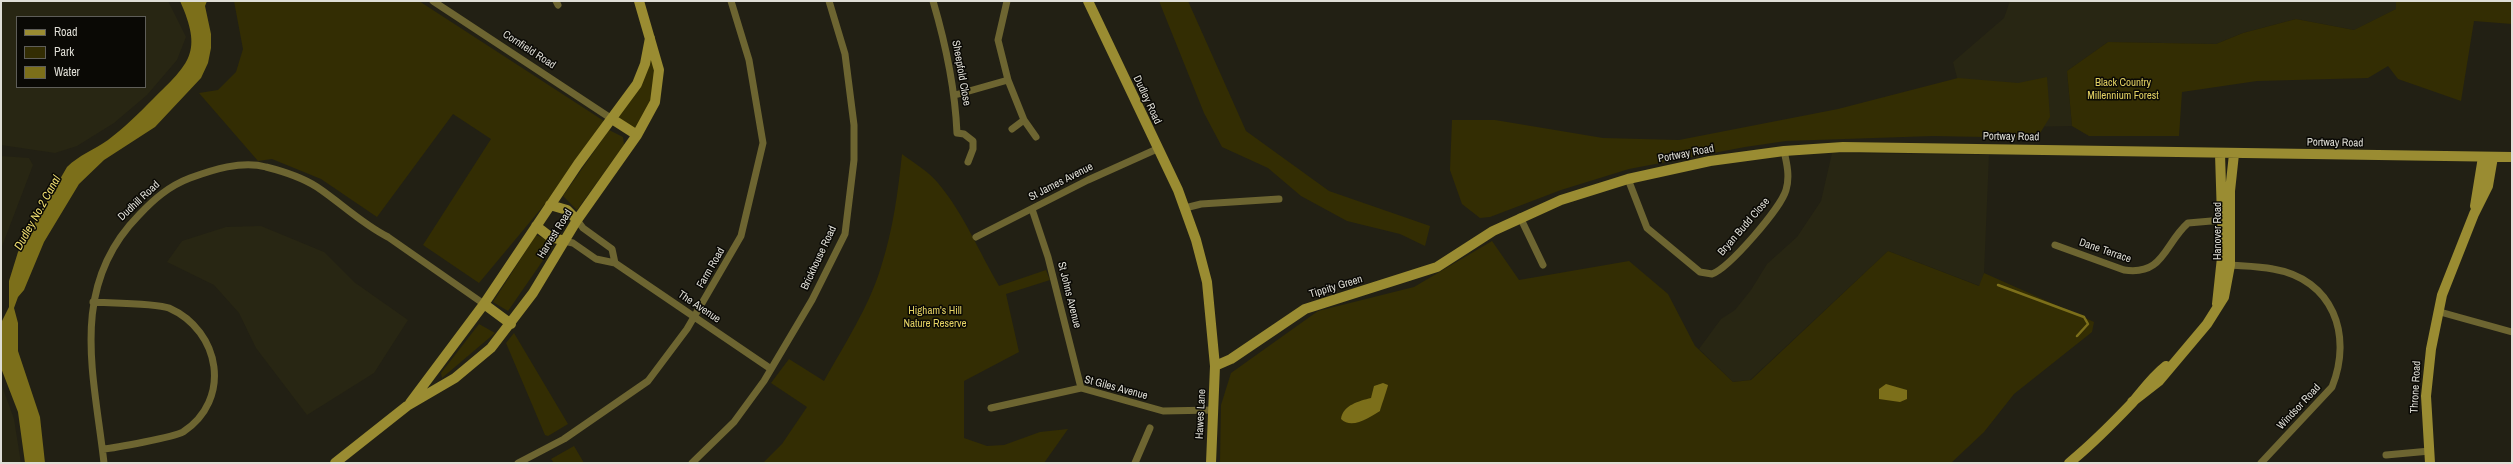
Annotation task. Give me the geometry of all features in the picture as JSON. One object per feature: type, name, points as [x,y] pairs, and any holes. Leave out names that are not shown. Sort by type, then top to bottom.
[{"type":"street","name":"Cornfield Road","points":[[434,1],[612,119]]},
{"type":"street","name":"Harvest Road","points":[[335,463],[407,406],[455,378],[491,348],[511,324],[577,220],[637,135],[650,113],[658,86],[658,70],[650,35],[639,1]]},
{"type":"street","name":"Farm Road","points":[[518,463],[564,439],[648,381],[694,316],[741,236],[763,143],[749,60],[731,1]]},
{"type":"street","name":"Brickhouse Road","points":[[692,463],[734,422],[771,369],[812,300],[845,234],[854,160],[854,125],[845,54],[829,1]]},
{"type":"street","name":"Sheepfold Close","points":[[933,1],[944,38],[955,96],[957,134],[969,137],[974,145],[968,162]]},
{"type":"street","points":[[1007,1],[998,40],[1008,80],[1024,120],[1036,137]]},
{"type":"street","name":"Dudley Road","points":[[1088,1],[1185,208],[1196,240],[1207,282],[1215,366]]},
{"type":"street","name":"Harvest Road","points":[[407,406],[484,304],[550,205],[612,119],[642,74],[650,35]]},
{"type":"street","points":[[955,96],[1008,80]]},
{"type":"street","points":[[612,119],[637,135]]},
{"type":"street","points":[[1012,129],[1024,120]]},
{"type":"street","name":"Portway Road","points":[[1471,243],[1520,217],[1561,200],[1628,179],[1710,161],[1784,151],[1843,147],[2220,154],[2512,157]]},
{"type":"street","name":"St James Avenue","points":[[976,236],[1157,149]]},
{"type":"street","name":"Bryan Budd Close","points":[[1628,179],[1647,228],[1700,272],[1712,274],[1734,258],[1779,205],[1786,191],[1788,180],[1784,151]]},
{"type":"street","name":"Hanover Road","points":[[2069,463],[2132,402],[2159,381],[2207,324],[2217,304],[2224,296],[2226,220],[2220,154]]},
{"type":"street","name":"Hanover Road","points":[[2226,220],[2234,154]]},
{"type":"street","name":"Throne Road","points":[[2430,463],[2427,422],[2427,380],[2430,349],[2440,312],[2442,295],[2458,258],[2474,214],[2488,157]]},
{"type":"street","name":"Dudhill Road","points":[[104,463],[89,336],[93,302],[103,266],[122,232],[172,185],[219,168],[266,166],[316,186],[372,229],[388,237],[484,304]]},
{"type":"street","points":[[1185,208],[1201,204],[1280,199]]},
{"type":"street","points":[[550,205],[567,210],[583,228],[612,249],[615,263]]},
{"type":"street","name":"St Johns Avenue","points":[[1032,209],[1048,257],[1081,388]]},
{"type":"street","points":[[1520,217],[1542,265]]},
{"type":"street","name":"Dane Terrace","points":[[2055,245],[2124,270],[2134,272],[2153,266],[2160,260],[2188,223],[2226,220]]},
{"type":"street","points":[[536,226],[548,236],[564,241]]},
{"type":"street","name":"The Avenue","points":[[564,241],[573,243],[596,259],[615,263],[771,369]]},
{"type":"street","name":"Tippity Green","points":[[1215,366],[1231,359],[1305,309],[1437,267],[1471,243]]},
{"type":"street","name":"Windsor Road","points":[[2226,265],[2274,269],[2309,283],[2319,292],[2335,316],[2342,344],[2339,367],[2332,387],[2261,463]]},
{"type":"street","points":[[93,302],[167,307],[183,315],[195,327],[210,348],[214,369],[214,390],[207,408],[198,420],[181,433],[103,449]]},
{"type":"street","points":[[484,304],[511,324]]},
{"type":"street","points":[[2440,312],[2512,332]]},
{"type":"street","name":"Hawes Lane","points":[[1211,463],[1215,366]]},
{"type":"street","name":"St Giles Avenue","points":[[991,408],[1081,388],[1163,411],[1214,410]]},
{"type":"street","points":[[1135,463],[1150,428]]},
{"type":"street","points":[[2386,455],[2430,450]]},
{"type":"street","name":"Hanover Road","points":[[2074,463],[2081,453]]},
{"type":"shaded area","points":[[1,1],[168,1],[186,37],[177,60],[147,95],[114,123],[77,146],[55,153],[1,145]]},
{"type":"shaded area","points":[[2010,1],[2396,1],[2396,9],[2354,30],[2296,19],[2243,33],[2216,44],[2108,42],[2067,71],[2072,126],[1970,128],[1953,62],[2004,18]]},
{"type":"shaded area","points":[[1832,153],[1989,155],[1984,273],[1980,286],[1888,251],[1750,380],[1733,382],[1699,349],[1721,319],[1735,310],[1751,290],[1767,264],[1797,237],[1821,201]]},
{"type":"shaded area","points":[[1,156],[29,158],[33,165],[1,249]]},
{"type":"shaded area","points":[[261,226],[324,252],[354,282],[408,320],[374,373],[307,415],[256,348],[239,313],[214,285],[167,262],[182,241],[226,227]]},
{"type":"shaded area","points":[[1,383],[14,419],[21,463],[1,463]]},
{"type":"green space","points":[[234,1],[419,1],[604,121],[560,186],[479,283],[423,245],[491,139],[453,114],[377,217],[321,179],[272,159],[258,161],[199,93],[218,90],[236,72],[243,49]]},
{"type":"green space","points":[[1159,1],[1188,1],[1246,131],[1329,191],[1430,226],[1425,246],[1400,234],[1347,221],[1301,196],[1268,168],[1222,147],[1204,113]]},
{"type":"green space","name":"Black Country Millennium Forest","points":[[2396,1],[2512,1],[2512,24],[2474,21],[2461,101],[2398,79],[2388,66],[2368,78],[2257,81],[2182,92],[2179,136],[2089,136],[2072,126],[2067,71],[2108,42],[2216,44],[2243,33],[2296,19],[2354,30],[2396,9]]},
{"type":"green space","points":[[651,49],[655,73],[654,92],[636,131],[617,118]]},
{"type":"green space","points":[[2047,77],[2050,117],[2037,138],[1933,136],[1786,141],[1745,147],[1629,169],[1561,190],[1490,217],[1480,218],[1462,204],[1450,170],[1452,120],[1495,120],[1603,138],[1679,140],[1838,109],[1958,78],[2018,83]]},
{"type":"green space","points":[[609,130],[623,137],[624,145],[577,210],[563,196]]},
{"type":"green space","name":"Higham's Hill Nature Reserve","points":[[902,154],[930,175],[956,207],[999,286],[1046,270],[1050,280],[1006,294],[1019,352],[964,381],[964,438],[987,446],[1004,445],[1040,432],[1068,429],[1044,463],[763,463],[782,444],[807,407],[771,383],[789,359],[824,381],[856,326],[870,297],[889,239],[897,197]]},
{"type":"green space","points":[[536,235],[555,243],[508,311],[493,302]]},
{"type":"green space","points":[[1492,241],[1519,280],[1629,261],[1668,294],[1695,346],[1733,382],[1751,380],[1888,251],[1979,286],[1984,273],[2094,322],[2092,332],[2014,394],[1984,432],[1951,463],[1220,463],[1221,405],[1231,373],[1318,311],[1414,287]]},
{"type":"green space","points":[[479,324],[495,333],[442,378],[441,373]]},
{"type":"green space","points":[[514,333],[568,424],[548,436],[545,435],[506,343]]},
{"type":"green space","points":[[574,446],[584,463],[554,463],[551,459]]},
{"type":"water","points":[[180,1],[207,1],[205,6],[211,34],[211,48],[208,63],[201,78],[155,127],[104,160],[79,184],[44,242],[24,290],[18,297],[14,308],[18,323],[18,351],[40,417],[45,463],[25,463],[18,412],[1,368],[1,323],[9,307],[9,281],[18,252],[67,167],[76,159],[108,140],[120,130],[166,87],[184,66],[189,56],[191,33]]},
{"type":"water","points":[[1383,383],[1388,385],[1380,411],[1356,423],[1345,422],[1341,419],[1342,414],[1348,407],[1357,402],[1371,398],[1374,386]]},
{"type":"water","points":[[1886,384],[1907,390],[1907,399],[1900,402],[1879,399],[1879,389]]},
{"type":"waterway","points":[[1998,285],[2084,317],[2088,324],[2077,336]]},
{"type":"water label","name":"Dudley No.2 Canal","points":[[38,213]]}]
